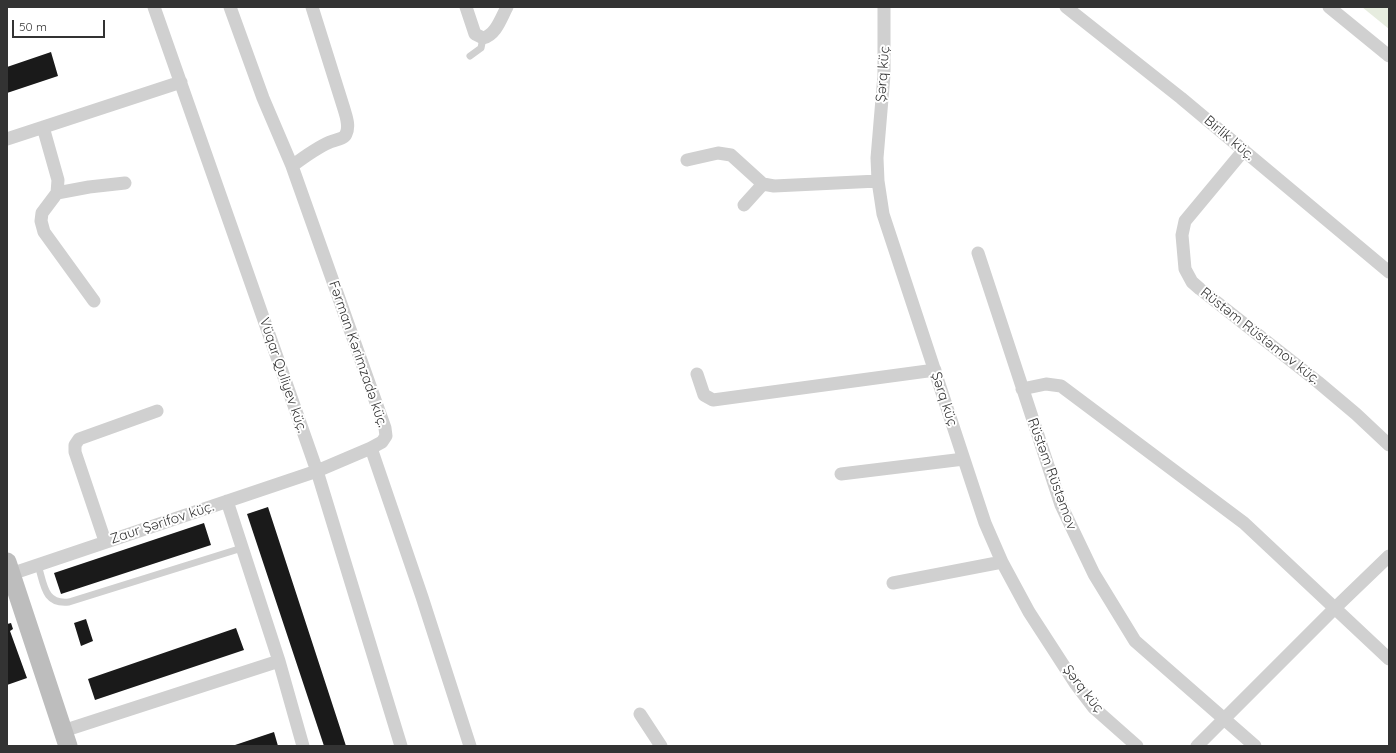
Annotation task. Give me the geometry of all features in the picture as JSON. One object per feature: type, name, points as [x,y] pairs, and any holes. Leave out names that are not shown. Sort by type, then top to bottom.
[{"type":"street","name":"Vüqar Quliyev küç.","points":[[154,7],[317,471],[401,746]]},
{"type":"street","name":"Fərman Kərimzadə küç.","points":[[230,7],[263,98],[292,166],[385,428],[386,436],[382,442],[371,448],[422,597],[470,746]]},
{"type":"street","points":[[292,166],[305,155],[346,135],[347,132],[347,122],[344,109],[312,7]]},
{"type":"street","points":[[466,7],[475,34],[483,38],[492,34],[507,7]]},
{"type":"street","name":"Şərq küç","points":[[884,7],[885,47],[877,158],[878,181],[883,214],[964,459],[986,523],[1002,562],[1029,612],[1075,683],[1094,708],[1137,746]]},
{"type":"street","name":"Birlik küç.","points":[[1066,7],[1181,98],[1389,272]]},
{"type":"street","points":[[1329,7],[1389,56]]},
{"type":"street","points":[[7,140],[181,82]]},
{"type":"street","points":[[43,127],[58,180],[57,193],[42,213],[41,222],[44,232],[94,301]]},
{"type":"street","name":"Rüstəm Rüstəmov küç.","points":[[1244,150],[1185,221],[1182,234],[1185,269],[1192,282],[1200,290],[1318,382],[1356,414],[1389,445]]},
{"type":"street","points":[[687,160],[718,153],[731,155],[763,184],[774,186],[878,181]]},
{"type":"street","points":[[57,193],[89,187],[125,183]]},
{"type":"street","points":[[744,205],[763,184]]},
{"type":"street","name":"Rüstəm Rüstəmov","points":[[978,253],[1061,505],[1094,574],[1135,641],[1255,746]]},
{"type":"street","points":[[698,374],[704,395],[713,400],[935,370]]},
{"type":"street","points":[[1022,389],[1046,384],[1061,386],[1244,523],[1389,659]]},
{"type":"street","points":[[105,541],[75,452],[75,444],[79,439],[157,411]]},
{"type":"street","name":"Zaur Şərifov küç.","points":[[8,570],[38,565],[105,541],[317,471],[371,448]]},
{"type":"street","points":[[841,474],[964,459]]},
{"type":"street","points":[[228,501],[279,661],[304,746]]},
{"type":"street","points":[[1197,746],[1389,556]]},
{"type":"street","points":[[893,582],[1002,562]]},
{"type":"street","points":[[8,570],[65,739],[279,661]]},
{"type":"street","points":[[640,714],[662,746]]},
{"type":"lane","points":[[470,56],[481,48],[483,38]]},
{"type":"lane","points":[[38,565],[48,595],[52,600],[60,603],[69,602],[242,548]]},
{"type":"shaded area","points":[[1362,7],[1389,7],[1389,29]]},
{"type":"building","points":[[51,52],[58,76],[7,93],[7,67]]},
{"type":"building","points":[[268,507],[346,746],[324,746],[247,514]]},
{"type":"building","points":[[204,523],[211,545],[61,594],[54,573]]},
{"type":"building","points":[[86,619],[93,641],[81,646],[74,623]]},
{"type":"building","points":[[11,623],[13,629],[10,631],[27,678],[7,685],[7,624]]},
{"type":"building","points":[[236,628],[244,650],[95,700],[88,679]]},
{"type":"building","points":[[274,732],[278,746],[232,746]]}]
